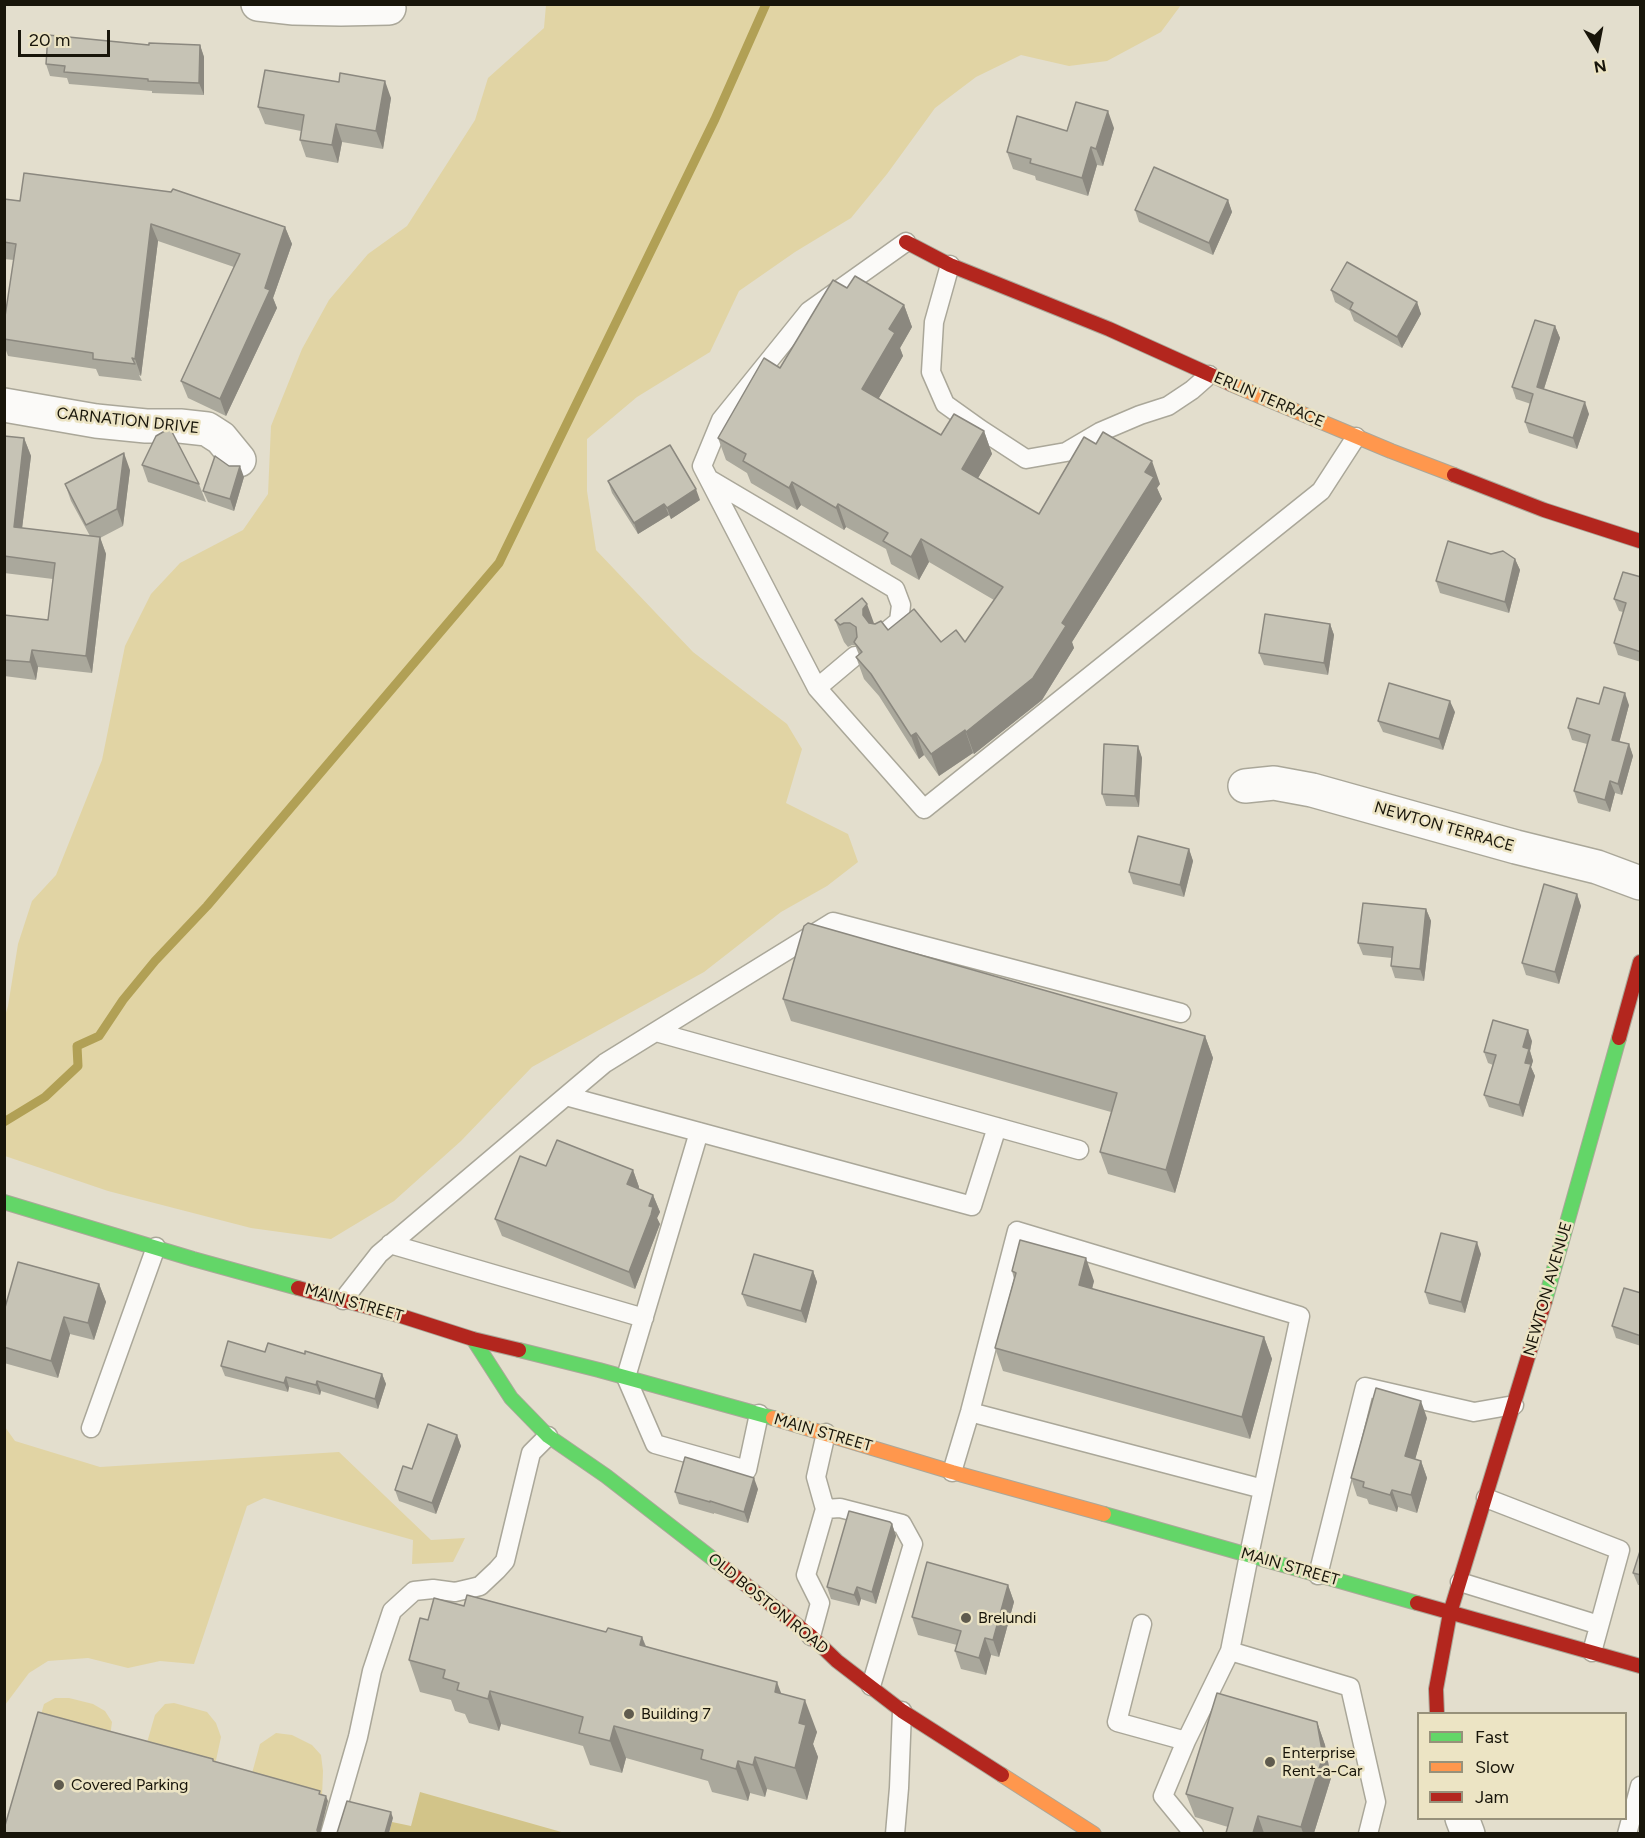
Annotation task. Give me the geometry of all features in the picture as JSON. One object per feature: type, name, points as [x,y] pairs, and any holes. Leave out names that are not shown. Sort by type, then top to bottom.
[{"type":"street","points":[[258,4],[318,9],[389,8]]},
{"type":"street","name":"ERLIN TERRACE","points":[[906,242],[950,265],[1109,329],[1209,375],[1356,436],[1544,510],[1641,540]]},
{"type":"street","name":"CARNATION DRIVE","points":[[4,405],[96,421],[207,429],[221,438],[239,460]]},
{"type":"street","name":"NEWTON TERRACE","points":[[1245,786],[1274,783],[1312,790],[1516,847],[1597,867],[1641,883]]},
{"type":"street","name":"NEWTON AVENUE","points":[[1437,1712],[1436,1689],[1450,1613],[1541,1315],[1641,962]]},
{"type":"street","name":"MAIN STREET","points":[[4,1202],[398,1315],[473,1340],[626,1377],[759,1414],[952,1472],[1641,1666]]},
{"type":"street","name":"OLD BOSTON ROAD","points":[[473,1340],[511,1398],[548,1436],[606,1476],[810,1635],[837,1661],[902,1711],[1094,1833]]},
{"type":"lane","points":[[906,242],[809,311],[721,420],[702,466],[817,688],[924,809],[1321,491],[1356,436]]},
{"type":"lane","points":[[950,265],[934,322],[932,372],[945,404],[1026,459],[1066,452],[1100,432],[1168,406],[1209,375]]},
{"type":"lane","points":[[709,479],[895,589],[901,605],[899,621],[882,635]]},
{"type":"lane","points":[[817,688],[855,656]]},
{"type":"lane","points":[[343,1300],[379,1254],[390,1244],[605,1063],[833,922],[1181,1013]]},
{"type":"lane","points":[[656,1032],[1079,1150]]},
{"type":"lane","points":[[567,1096],[972,1206],[997,1127]]},
{"type":"lane","points":[[699,1132],[626,1377],[655,1444],[747,1470],[759,1414]]},
{"type":"lane","points":[[952,1472],[970,1413],[1017,1231],[1300,1316],[1230,1651],[1186,1741],[1163,1796],[1194,1833]]},
{"type":"lane","points":[[390,1244],[644,1318]]},
{"type":"lane","points":[[91,1428],[156,1247]]},
{"type":"lane","points":[[1318,1575],[1365,1387],[1474,1412],[1514,1405]]},
{"type":"lane","points":[[970,1413],[1263,1489]]},
{"type":"lane","points":[[810,1635],[820,1603],[806,1575],[825,1509],[816,1478],[826,1433]]},
{"type":"lane","points":[[330,1833],[358,1737],[372,1671],[392,1611],[414,1591],[433,1589],[454,1592],[480,1586],[497,1570],[505,1561],[531,1453],[548,1436]]},
{"type":"lane","points":[[1486,1498],[1620,1550],[1592,1652]]},
{"type":"lane","points":[[825,1509],[840,1508],[902,1524],[913,1544],[872,1686]]},
{"type":"lane","points":[[1460,1582],[1599,1625]]},
{"type":"lane","points":[[1142,1624],[1118,1722],[1186,1741]]},
{"type":"lane","points":[[1230,1651],[1350,1687],[1376,1802],[1368,1833]]},
{"type":"lane","points":[[895,1833],[902,1711]]},
{"type":"lane","points":[[1627,1833],[1641,1786]]},
{"type":"shaded area","points":[[546,5],[1181,5],[1161,32],[1107,61],[1069,66],[1021,55],[976,77],[935,108],[887,174],[851,218],[795,252],[739,291],[710,352],[637,397],[587,439],[587,491],[596,550],[693,652],[787,724],[802,749],[786,803],[848,834],[858,862],[827,886],[781,912],[704,972],[532,1067],[461,1141],[394,1201],[331,1239],[251,1228],[108,1191],[5,1156],[5,1016],[18,944],[32,901],[56,875],[102,760],[125,646],[151,594],[180,563],[243,530],[268,494],[271,426],[302,349],[329,300],[368,254],[407,226],[475,120],[488,78],[544,28]]},
{"type":"shaded area","points":[[5,1427],[15,1441],[100,1467],[339,1452],[431,1540],[465,1538],[453,1562],[412,1564],[413,1540],[264,1498],[247,1506],[194,1664],[160,1661],[128,1668],[88,1658],[48,1661],[29,1673],[5,1705]]},
{"type":"shaded area","points":[[55,1698],[69,1698],[93,1704],[105,1711],[112,1722],[110,1737],[40,1718],[44,1704]]},
{"type":"shaded area","points":[[174,1703],[207,1712],[216,1723],[221,1737],[215,1765],[146,1746],[155,1715],[165,1704]]},
{"type":"shaded area","points":[[276,1733],[292,1735],[312,1745],[321,1755],[322,1797],[251,1777],[260,1744]]},
{"type":"shaded area","points":[[420,1792],[565,1833],[389,1833],[392,1822],[411,1826]]},
{"type":"building","points":[[48,35],[149,45],[149,43],[200,45],[199,83],[148,81],[148,79],[64,72],[65,66],[46,64]]},
{"type":"building","points":[[265,70],[339,82],[340,73],[385,81],[376,131],[336,124],[332,145],[300,140],[304,115],[258,107]]},
{"type":"building","points":[[1076,102],[1108,111],[1096,149],[1091,147],[1082,178],[1030,163],[1031,159],[1007,152],[1017,116],[1067,131]]},
{"type":"building","points":[[1154,167],[1228,200],[1209,243],[1135,210]]},
{"type":"building","points":[[24,173],[171,192],[173,189],[285,227],[265,288],[270,290],[220,399],[181,381],[240,254],[151,224],[135,359],[132,358],[135,364],[93,359],[93,353],[4,339],[4,323],[16,244],[4,242],[4,199],[20,201]]},
{"type":"building","points":[[1347,262],[1417,302],[1397,337],[1350,309],[1353,303],[1331,290]]},
{"type":"building","points":[[855,276],[904,305],[889,329],[895,333],[862,389],[941,435],[954,414],[984,431],[962,469],[1039,514],[1084,437],[1096,444],[1103,432],[1152,461],[1145,472],[1154,477],[1062,623],[1066,626],[1033,678],[966,732],[965,730],[931,754],[916,733],[911,736],[871,674],[856,657],[862,652],[854,642],[857,637],[856,627],[850,623],[840,625],[835,620],[862,598],[867,604],[863,609],[863,615],[869,623],[875,624],[881,621],[888,630],[914,609],[941,642],[956,630],[965,642],[1003,587],[921,539],[911,557],[883,541],[888,533],[838,504],[836,508],[792,482],[789,488],[743,461],[746,454],[718,438],[764,358],[780,368],[833,280],[847,288]]},
{"type":"building","points":[[1535,320],[1555,326],[1537,387],[1585,402],[1573,438],[1525,422],[1533,394],[1512,387]]},
{"type":"building","points":[[170,428],[199,484],[142,465],[156,436]]},
{"type":"building","points":[[4,436],[24,438],[14,527],[100,537],[86,656],[32,650],[30,662],[4,660],[4,615],[48,620],[55,563],[4,556]]},
{"type":"building","points":[[670,445],[696,489],[667,508],[664,504],[634,523],[608,481]]},
{"type":"building","points":[[124,453],[117,509],[86,525],[65,484]]},
{"type":"building","points":[[215,456],[229,466],[240,466],[230,499],[203,491]]},
{"type":"building","points":[[1448,541],[1491,554],[1503,551],[1515,559],[1505,602],[1436,581]]},
{"type":"building","points":[[1623,572],[1641,577],[1641,652],[1614,643],[1626,603],[1614,599]]},
{"type":"building","points":[[1265,614],[1330,624],[1324,663],[1259,653]]},
{"type":"building","points":[[1389,683],[1450,701],[1439,739],[1378,721]]},
{"type":"building","points":[[1604,687],[1625,693],[1612,740],[1629,744],[1618,784],[1610,781],[1605,800],[1574,791],[1590,735],[1568,728],[1577,698],[1599,704]]},
{"type":"building","points":[[1104,744],[1138,746],[1135,796],[1102,794]]},
{"type":"building","points":[[1138,836],[1189,849],[1180,885],[1129,872]]},
{"type":"building","points":[[1544,884],[1577,894],[1555,972],[1522,963]]},
{"type":"building","points":[[1363,903],[1426,909],[1420,969],[1391,966],[1393,947],[1358,943]]},
{"type":"building","points":[[808,923],[1205,1036],[1166,1170],[1100,1152],[1117,1093],[783,999],[804,926]]},
{"type":"building","points":[[1493,1020],[1528,1030],[1523,1047],[1529,1049],[1525,1063],[1531,1064],[1519,1105],[1484,1095],[1496,1055],[1484,1052]]},
{"type":"building","points":[[557,1140],[633,1170],[627,1184],[653,1195],[649,1206],[653,1207],[651,1215],[629,1272],[495,1219],[520,1156],[546,1166]]},
{"type":"building","points":[[1441,1233],[1477,1242],[1461,1302],[1425,1292]]},
{"type":"building","points":[[1020,1240],[1086,1258],[1079,1285],[1264,1337],[1242,1417],[995,1348],[1016,1273],[1012,1271]]},
{"type":"building","points":[[754,1254],[813,1271],[801,1311],[742,1294]]},
{"type":"building","points":[[18,1262],[99,1284],[88,1323],[64,1317],[51,1361],[4,1347],[4,1311]]},
{"type":"building","points":[[1624,1288],[1641,1293],[1641,1336],[1612,1326]]},
{"type":"building","points":[[228,1341],[265,1352],[268,1343],[305,1354],[305,1351],[382,1374],[375,1399],[317,1381],[316,1385],[286,1377],[284,1383],[221,1366]]},
{"type":"building","points":[[1376,1388],[1421,1401],[1405,1456],[1421,1461],[1411,1495],[1392,1490],[1390,1495],[1363,1487],[1364,1482],[1351,1478]]},
{"type":"building","points":[[428,1424],[457,1435],[432,1503],[395,1490],[403,1466],[412,1469]]},
{"type":"building","points":[[685,1457],[754,1478],[744,1512],[675,1492]]},
{"type":"building","points":[[849,1511],[892,1524],[872,1592],[857,1587],[854,1595],[827,1587]]},
{"type":"building","points":[[1641,1548],[1641,1575],[1633,1573]]},
{"type":"building","name":"Brelundi","points":[[927,1562],[1008,1585],[993,1640],[985,1638],[979,1658],[955,1651],[961,1631],[912,1617]]},
{"type":"building","name":"Building 7","points":[[467,1595],[606,1632],[608,1628],[642,1637],[640,1645],[777,1682],[775,1692],[805,1700],[799,1723],[806,1725],[795,1768],[755,1757],[753,1765],[738,1761],[736,1769],[701,1759],[703,1750],[614,1726],[610,1741],[579,1733],[583,1717],[490,1691],[488,1699],[457,1690],[459,1683],[443,1678],[445,1670],[409,1660],[420,1618],[428,1620],[434,1598],[464,1606]]},
{"type":"building","name":"Enterprise Rent-a-Car","points":[[1217,1693],[1317,1722],[1323,1756],[1301,1827],[1258,1816],[1253,1833],[1226,1833],[1233,1808],[1186,1794]]},
{"type":"building","points":[[38,1712],[213,1759],[213,1761],[320,1791],[319,1794],[326,1796],[318,1833],[4,1833]]},
{"type":"building","points":[[347,1801],[391,1812],[385,1833],[337,1833]]},
{"type":"waterway","points":[[4,1122],[45,1097],[78,1066],[77,1046],[99,1036],[123,1000],[155,961],[207,906],[499,563],[715,119],[766,4]]},
{"type":"traffic: fast","points":[[1545,1301],[1619,1038]]},
{"type":"traffic: fast","points":[[4,1202],[298,1288]]},
{"type":"traffic: fast","points":[[473,1339],[511,1398],[548,1436],[606,1476],[722,1566]]},
{"type":"traffic: fast","points":[[519,1350],[773,1418]]},
{"type":"traffic: fast","points":[[1104,1514],[1417,1603]]},
{"type":"traffic: slow","points":[[1231,384],[1454,475]]},
{"type":"traffic: slow","points":[[773,1418],[952,1472],[1104,1514]]},
{"type":"traffic: slow","points":[[1002,1775],[1094,1834]]},
{"type":"traffic: jam","points":[[906,242],[950,265],[1109,329],[1231,384]]},
{"type":"traffic: jam","points":[[1454,475],[1544,510],[1640,541]]},
{"type":"traffic: jam","points":[[1619,1038],[1640,962]]},
{"type":"traffic: jam","points":[[298,1288],[398,1315],[473,1339],[519,1350]]},
{"type":"traffic: jam","points":[[1437,1712],[1436,1689],[1450,1613],[1545,1301]]},
{"type":"traffic: jam","points":[[722,1566],[811,1636],[837,1661],[902,1711],[1002,1775]]},
{"type":"traffic: jam","points":[[1417,1603],[1640,1666]]},
{"type":"place","name":"Brelundi","points":[[966,1618]]},
{"type":"place","name":"Building 7","points":[[629,1714]]},
{"type":"place","name":"Enterprise Rent-a-Car","points":[[1270,1762]]},
{"type":"place","name":"Covered Parking","points":[[59,1785]]}]
